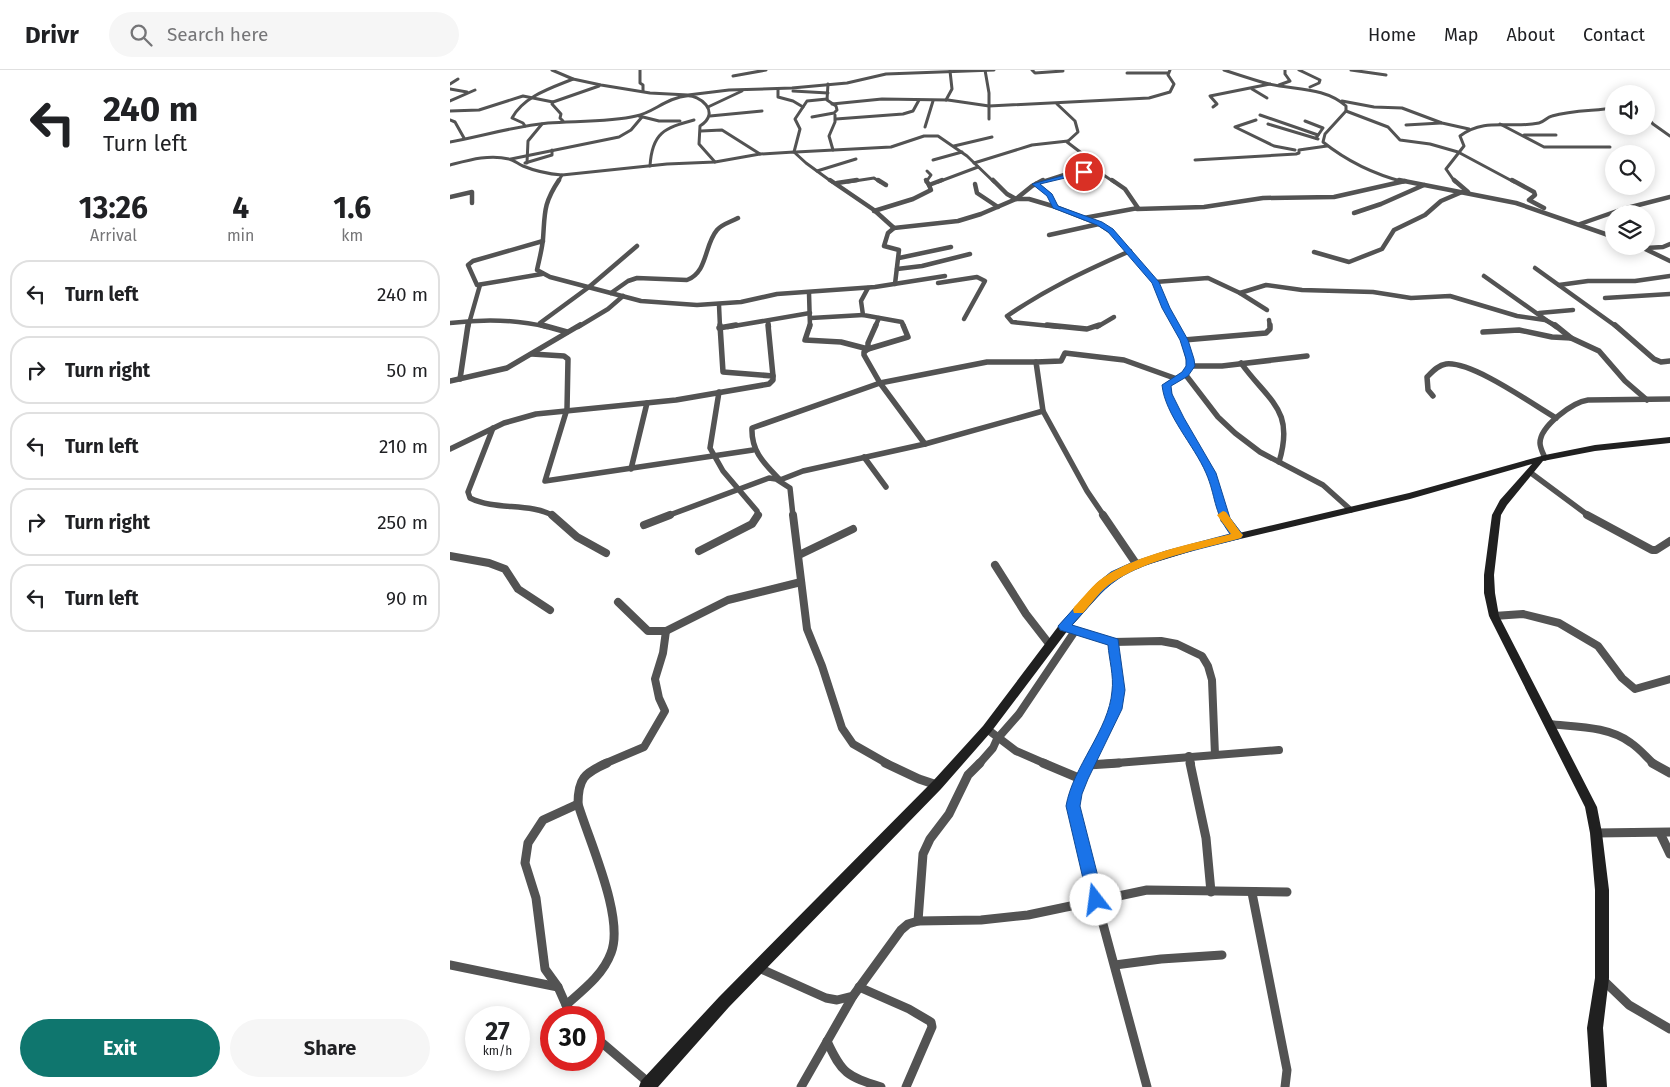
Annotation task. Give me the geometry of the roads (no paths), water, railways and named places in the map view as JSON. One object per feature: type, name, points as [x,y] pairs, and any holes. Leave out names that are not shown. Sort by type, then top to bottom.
[{"type":"street","points":[[552,70],[573,79],[601,85],[643,92],[688,95],[703,102],[708,107],[710,117],[708,121],[700,126],[699,144],[716,162]]},
{"type":"street","points":[[640,70],[640,83],[643,85],[643,92]]},
{"type":"street","points":[[729,90],[733,76],[731,74],[746,70]]},
{"type":"street","points":[[733,76],[766,70]]},
{"type":"street","points":[[985,70],[989,118]]},
{"type":"street","points":[[450,165],[486,157],[511,159],[619,137],[631,130],[640,116],[665,101],[688,95],[729,90],[786,89],[852,82],[886,74],[994,70]]},
{"type":"street","points":[[1032,70],[1035,73],[1063,71]]},
{"type":"street","points":[[1224,70],[1270,84],[1322,94],[1342,101],[1368,106],[1402,108],[1442,123],[1469,129],[1500,124],[1540,122],[1554,115],[1605,110]]},
{"type":"street","points":[[1276,85],[1290,81],[1285,74],[1285,70]]},
{"type":"street","points":[[1299,70],[1320,80],[1320,83],[1310,87]]},
{"type":"street","points":[[1351,70],[1386,75]]},
{"type":"street","points":[[876,71],[886,74]]},
{"type":"street","points":[[946,100],[952,89],[950,71]]},
{"type":"street","points":[[832,104],[877,99],[946,100],[989,106],[1057,104],[1144,98],[1170,92],[1174,87],[1169,71],[1126,72]]},
{"type":"street","points":[[450,84],[458,79]]},
{"type":"street","points":[[525,126],[512,117],[522,106],[532,97],[573,79]]},
{"type":"street","points":[[827,99],[828,84]]},
{"type":"street","points":[[1213,107],[1217,104],[1210,96],[1270,84]]},
{"type":"street","points":[[450,111],[479,110],[498,102],[521,97],[532,97],[553,102],[601,85]]},
{"type":"street","points":[[450,89],[468,92]]},
{"type":"street","points":[[708,107],[736,93],[755,89]]},
{"type":"street","points":[[778,89],[778,97],[793,101],[803,107]]},
{"type":"street","points":[[786,89],[814,94],[828,93]]},
{"type":"street","points":[[1252,89],[1267,98]]},
{"type":"street","points":[[450,101],[475,90]]},
{"type":"street","points":[[664,94],[660,99],[665,101]]},
{"type":"street","points":[[814,94],[819,99]]},
{"type":"street","points":[[795,152],[800,129],[795,120],[808,101],[819,99],[827,99],[837,109],[834,113],[836,119],[829,136],[833,150]]},
{"type":"street","points":[[836,119],[904,114],[913,111],[919,100]]},
{"type":"street","points":[[925,127],[933,101]]},
{"type":"street","points":[[1323,142],[1325,134],[1346,111],[1346,106],[1342,101]]},
{"type":"street","points":[[498,102],[522,106]]},
{"type":"street","points":[[553,102],[552,104],[561,114],[560,118],[563,121]]},
{"type":"street","points":[[974,163],[1004,152],[1050,142],[1068,141],[1078,132],[1078,126],[1057,104]]},
{"type":"street","points":[[650,166],[650,149],[660,133],[674,125],[710,117],[762,111]]},
{"type":"street","points":[[1346,111],[1388,127],[1400,140],[1430,144],[1458,152],[1536,194],[1529,200]]},
{"type":"street","points":[[812,117],[834,113]]},
{"type":"street","points":[[1260,115],[1318,137],[1327,146],[1361,169],[1405,181],[1496,198],[1552,214],[1605,234]]},
{"type":"street","points":[[450,142],[525,126],[563,121],[640,116],[659,121],[694,120]]},
{"type":"street","points":[[1256,120],[1235,127],[1274,146],[1298,150],[1327,146]]},
{"type":"street","points":[[1305,121],[1323,127],[1318,137]]},
{"type":"street","points":[[450,122],[456,123],[464,138]]},
{"type":"street","points":[[1406,125],[1442,123]]},
{"type":"street","points":[[527,163],[528,141],[542,124]]},
{"type":"street","points":[[1268,124],[1318,137]]},
{"type":"street","points":[[1500,124],[1544,147],[1605,147]]},
{"type":"street","points":[[1655,125],[1670,136]]},
{"type":"street","points":[[1469,129],[1460,136],[1464,145],[1447,165],[1446,171],[1456,184],[1470,193]]},
{"type":"street","points":[[701,131],[722,130],[760,154]]},
{"type":"street","points":[[511,159],[520,165],[548,174],[562,175],[650,166],[716,162],[760,154],[891,147],[924,136],[936,135],[962,152],[1007,194],[1016,199],[1028,199],[1056,207],[1110,230],[1155,282],[1166,308],[1184,340],[1190,366],[1185,374],[1167,385],[1168,394],[1179,418],[1211,473],[1224,519],[1238,535]]},
{"type":"street","points":[[1521,136],[1556,135]]},
{"type":"street","points":[[954,146],[992,137]]},
{"type":"street","points":[[1068,141],[1088,158],[1097,170],[1125,189],[1137,208]]},
{"type":"street","points":[[520,165],[552,156],[552,150]]},
{"type":"street","points":[[1194,160],[1296,154],[1299,153],[1298,150]]},
{"type":"street","points":[[795,152],[807,165],[837,183],[894,228]]},
{"type":"street","points":[[933,160],[962,152]]},
{"type":"street","points":[[817,171],[856,159]]},
{"type":"street","points":[[1071,162],[1075,174]]},
{"type":"street","points":[[929,185],[978,167]]},
{"type":"street","points":[[895,284],[899,258],[898,249],[884,246],[888,233],[894,228],[945,224],[981,214],[1024,195],[1030,186],[1097,170]]},
{"type":"street","points":[[874,211],[913,199],[931,190],[924,181],[931,175],[928,171]]},
{"type":"street","points":[[562,175],[551,192],[544,210],[543,241],[537,270],[543,274],[641,301],[668,304],[719,305],[777,294],[868,288],[946,276]]},
{"type":"street","points":[[837,183],[874,178],[886,185]]},
{"type":"street","points":[[1084,218],[1137,208],[1204,207],[1263,198],[1334,196],[1405,181]]},
{"type":"street","points":[[975,184],[977,193],[998,207]]},
{"type":"street","points":[[1036,184],[1050,195],[1056,207]]},
{"type":"street","points":[[1354,212],[1382,204],[1424,185]]},
{"type":"street","points":[[450,197],[472,192],[472,203]]},
{"type":"street","points":[[1314,252],[1346,262],[1358,260],[1382,249],[1394,230],[1425,215],[1441,201],[1462,192]]},
{"type":"street","points":[[1496,198],[1502,196],[1529,200],[1552,214]]},
{"type":"street","points":[[1580,224],[1623,209],[1670,197]]},
{"type":"street","points":[[611,293],[628,281],[636,278],[687,280],[694,278],[700,270],[706,251],[717,230],[738,218]]},
{"type":"street","points":[[1049,235],[1099,224]]},
{"type":"street","points":[[543,241],[469,263],[468,265],[475,284],[480,285],[543,274]]},
{"type":"street","points":[[540,323],[589,287],[637,246]]},
{"type":"street","points":[[1655,247],[1670,246]]},
{"type":"street","points":[[899,258],[951,247]]},
{"type":"street","points":[[1114,317],[1096,326],[1079,329],[1012,322],[1007,316],[1041,292],[1099,263],[1130,251]]},
{"type":"street","points":[[897,269],[922,266],[970,254]]},
{"type":"street","points":[[1655,254],[1670,261]]},
{"type":"street","points":[[1535,268],[1633,338],[1654,359],[1660,362],[1670,361]]},
{"type":"street","points":[[1484,276],[1509,295],[1539,313],[1571,338],[1599,351],[1625,381],[1647,400]]},
{"type":"street","points":[[1559,285],[1588,281],[1635,281],[1670,276]]},
{"type":"street","points":[[938,283],[976,277],[984,281],[964,319]]},
{"type":"street","points":[[1155,282],[1202,277],[1240,293],[1267,310]]},
{"type":"street","points":[[460,379],[469,321],[480,285]]},
{"type":"street","points":[[1240,293],[1266,285],[1310,290],[1373,292],[1402,297],[1450,296],[1517,316],[1545,320],[1555,325]]},
{"type":"street","points":[[863,315],[861,301],[868,288]]},
{"type":"street","points":[[809,293],[810,328],[805,340],[841,342],[868,349]]},
{"type":"street","points":[[1605,298],[1670,294]]},
{"type":"street","points":[[450,381],[507,368],[608,309],[623,296]]},
{"type":"street","points":[[719,305],[723,372],[773,376]]},
{"type":"street","points":[[1539,313],[1573,310]]},
{"type":"street","points":[[720,328],[811,316],[863,315],[902,322],[908,338],[868,349],[864,352],[864,355],[880,383],[924,444]]},
{"type":"street","points":[[868,349],[868,343],[879,318]]},
{"type":"street","points":[[450,323],[514,320],[540,323],[567,332]]},
{"type":"street","points":[[1184,340],[1266,333],[1270,329],[1269,320]]},
{"type":"street","points":[[450,449],[493,428],[524,417],[567,410],[647,402],[769,384],[773,380],[773,376],[768,321]]},
{"type":"street","points":[[1483,332],[1519,330],[1571,338]]},
{"type":"street","points":[[938,785],[919,779],[870,755],[853,744],[842,728],[822,666],[807,629],[790,488],[780,480],[753,450],[752,428],[880,383],[987,362],[1061,361],[1065,353],[1124,360],[1177,379]]},
{"type":"street","points":[[532,354],[564,356],[568,359],[567,410],[545,481],[753,450]]},
{"type":"street","points":[[1190,366],[1307,356]]},
{"type":"street","points":[[1036,362],[1043,411],[1086,491],[1137,565]]},
{"type":"street","points":[[1241,363],[1285,420],[1286,440],[1278,462]]},
{"type":"street","points":[[1433,396],[1428,390],[1427,376],[1446,364],[1465,366],[1486,376],[1556,418]]},
{"type":"street","points":[[1185,374],[1218,417],[1235,433],[1278,462],[1323,485],[1351,510]]},
{"type":"street","points":[[1486,376],[1494,376]]},
{"type":"street","points":[[699,551],[752,524],[758,517],[757,511],[725,474],[710,448],[719,392]]},
{"type":"street","points":[[1598,1087],[1596,1028],[1602,978],[1602,890],[1591,806],[1494,616],[1487,579],[1495,518],[1503,503],[1542,460],[1540,441],[1542,434],[1556,418],[1571,406],[1585,401],[1670,399]]},
{"type":"street","points":[[631,469],[647,402]]},
{"type":"street","points":[[644,526],[768,477],[780,480],[803,471],[924,444],[1043,411]]},
{"type":"street","points":[[493,428],[468,492],[470,498],[482,504],[548,513],[577,537],[606,552]]},
{"type":"street","points":[[605,1046],[648,1085],[719,1008],[938,785],[986,729],[1064,626],[1107,580],[1137,565],[1238,535],[1351,510],[1595,448],[1670,440]]},
{"type":"street","points":[[864,457],[886,487]]},
{"type":"street","points":[[1531,473],[1590,516],[1652,550],[1656,550],[1670,541]]},
{"type":"street","points":[[799,555],[853,529]]},
{"type":"street","points":[[450,556],[489,563],[505,569],[510,583],[550,610]]},
{"type":"street","points":[[995,565],[1026,614],[1050,645]]},
{"type":"street","points":[[618,602],[648,630],[666,631],[728,600],[801,582]]},
{"type":"street","points":[[1494,616],[1523,614],[1559,623],[1598,646],[1632,688],[1640,688],[1670,679]]},
{"type":"street","points":[[1064,626],[1113,642],[1161,641],[1177,644],[1202,656],[1208,666],[1212,680],[1215,754]]},
{"type":"street","points":[[578,804],[543,820],[534,832],[525,854],[525,863],[536,898],[545,969],[558,987],[566,1005],[589,984],[608,962],[613,949],[615,931],[608,901],[578,804],[578,788],[584,777],[598,768],[644,747],[663,716],[665,711],[657,692],[655,679],[666,631]]},
{"type":"street","points":[[918,921],[923,854],[930,839],[949,814],[962,784],[1019,714],[1075,631]]},
{"type":"street","points":[[1113,642],[1119,690],[1115,709],[1081,779],[1075,794],[1073,813],[1147,1087]]},
{"type":"street","points":[[1549,724],[1597,730],[1620,736],[1630,741],[1661,769],[1670,773]]},
{"type":"street","points":[[986,729],[997,739],[1016,751],[1081,779]]},
{"type":"street","points":[[1088,765],[1279,750]]},
{"type":"street","points":[[1188,756],[1206,838],[1211,892]]},
{"type":"street","points":[[1660,832],[1670,854]]},
{"type":"street","points":[[1596,833],[1670,832]]},
{"type":"street","points":[[801,1087],[856,992],[901,930],[908,924],[918,921],[981,920],[1028,915],[1147,890],[1287,892]]},
{"type":"street","points":[[1252,893],[1286,1070],[1285,1087]]},
{"type":"street","points":[[1115,965],[1161,959],[1222,955]]},
{"type":"street","points":[[450,966],[558,987]]},
{"type":"street","points":[[759,968],[826,998],[837,1000],[856,992],[909,1009],[931,1022],[932,1027],[929,1035],[906,1087]]},
{"type":"street","points":[[1602,978],[1629,1005],[1670,1030]]},
{"type":"street","points":[[827,1041],[840,1068],[848,1076],[881,1087]]}]
